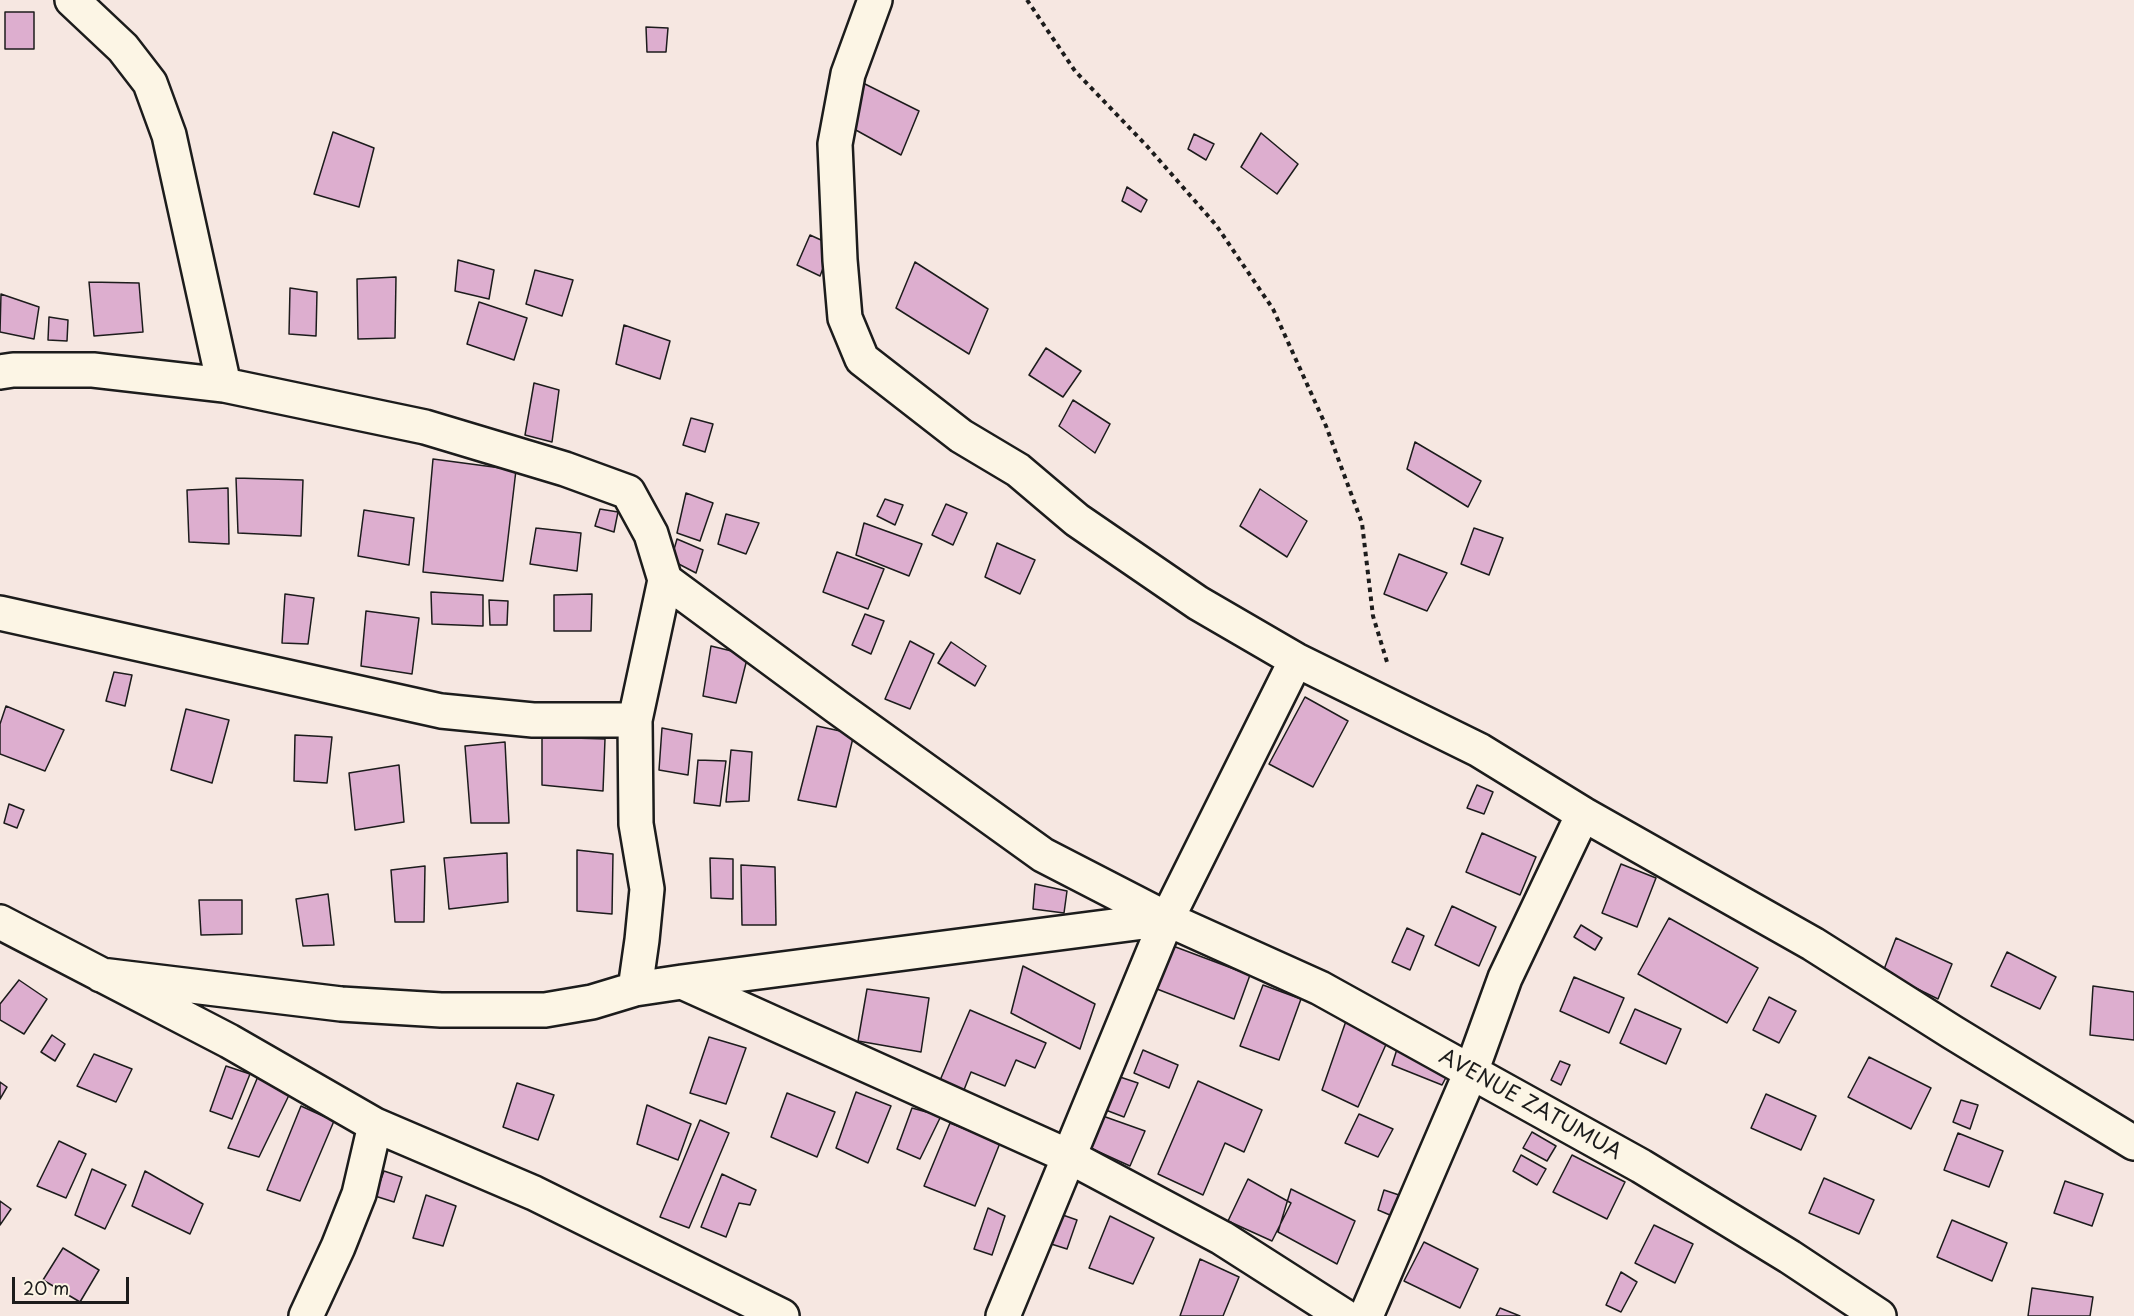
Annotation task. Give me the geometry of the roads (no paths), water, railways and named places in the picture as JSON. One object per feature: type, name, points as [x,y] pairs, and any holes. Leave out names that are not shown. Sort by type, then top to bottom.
[{"type":"street","points":[[72,0],[123,48],[150,83],[169,135],[224,385]]},
{"type":"street","points":[[875,0],[848,74],[835,144],[840,260],[846,318],[862,359],[961,436],[1018,470],[1077,520],[1198,603],[1296,660],[1479,750],[1583,814],[1813,944],[1962,1039],[2134,1143]]},
{"type":"street","points":[[0,357],[70,370]]},
{"type":"street","points":[[0,372],[93,370],[224,385],[425,427],[565,468],[628,492],[651,534],[665,580],[635,720],[636,824],[647,889],[635,989]]},
{"type":"street","name":"AVENUE ZATUMUA","points":[[665,580],[1043,855],[1167,919],[1320,988],[1641,1166],[1790,1257],[1879,1316]]},
{"type":"street","points":[[0,613],[441,711],[533,720],[635,720]]},
{"type":"street","points":[[1003,1316],[1167,919],[1296,660]]},
{"type":"street","points":[[1366,1316],[1470,1072],[1505,978],[1583,814]]},
{"type":"street","points":[[101,975],[340,1004],[441,1010],[545,1010],[592,1002],[635,989],[682,982],[1167,919]]},
{"type":"street","points":[[0,922],[229,1041],[375,1125],[534,1193],[782,1316]]},
{"type":"street","points":[[682,982],[1068,1156],[1222,1238],[1344,1316]]},
{"type":"street","points":[[306,1316],[338,1247],[359,1194],[375,1125]]}]
